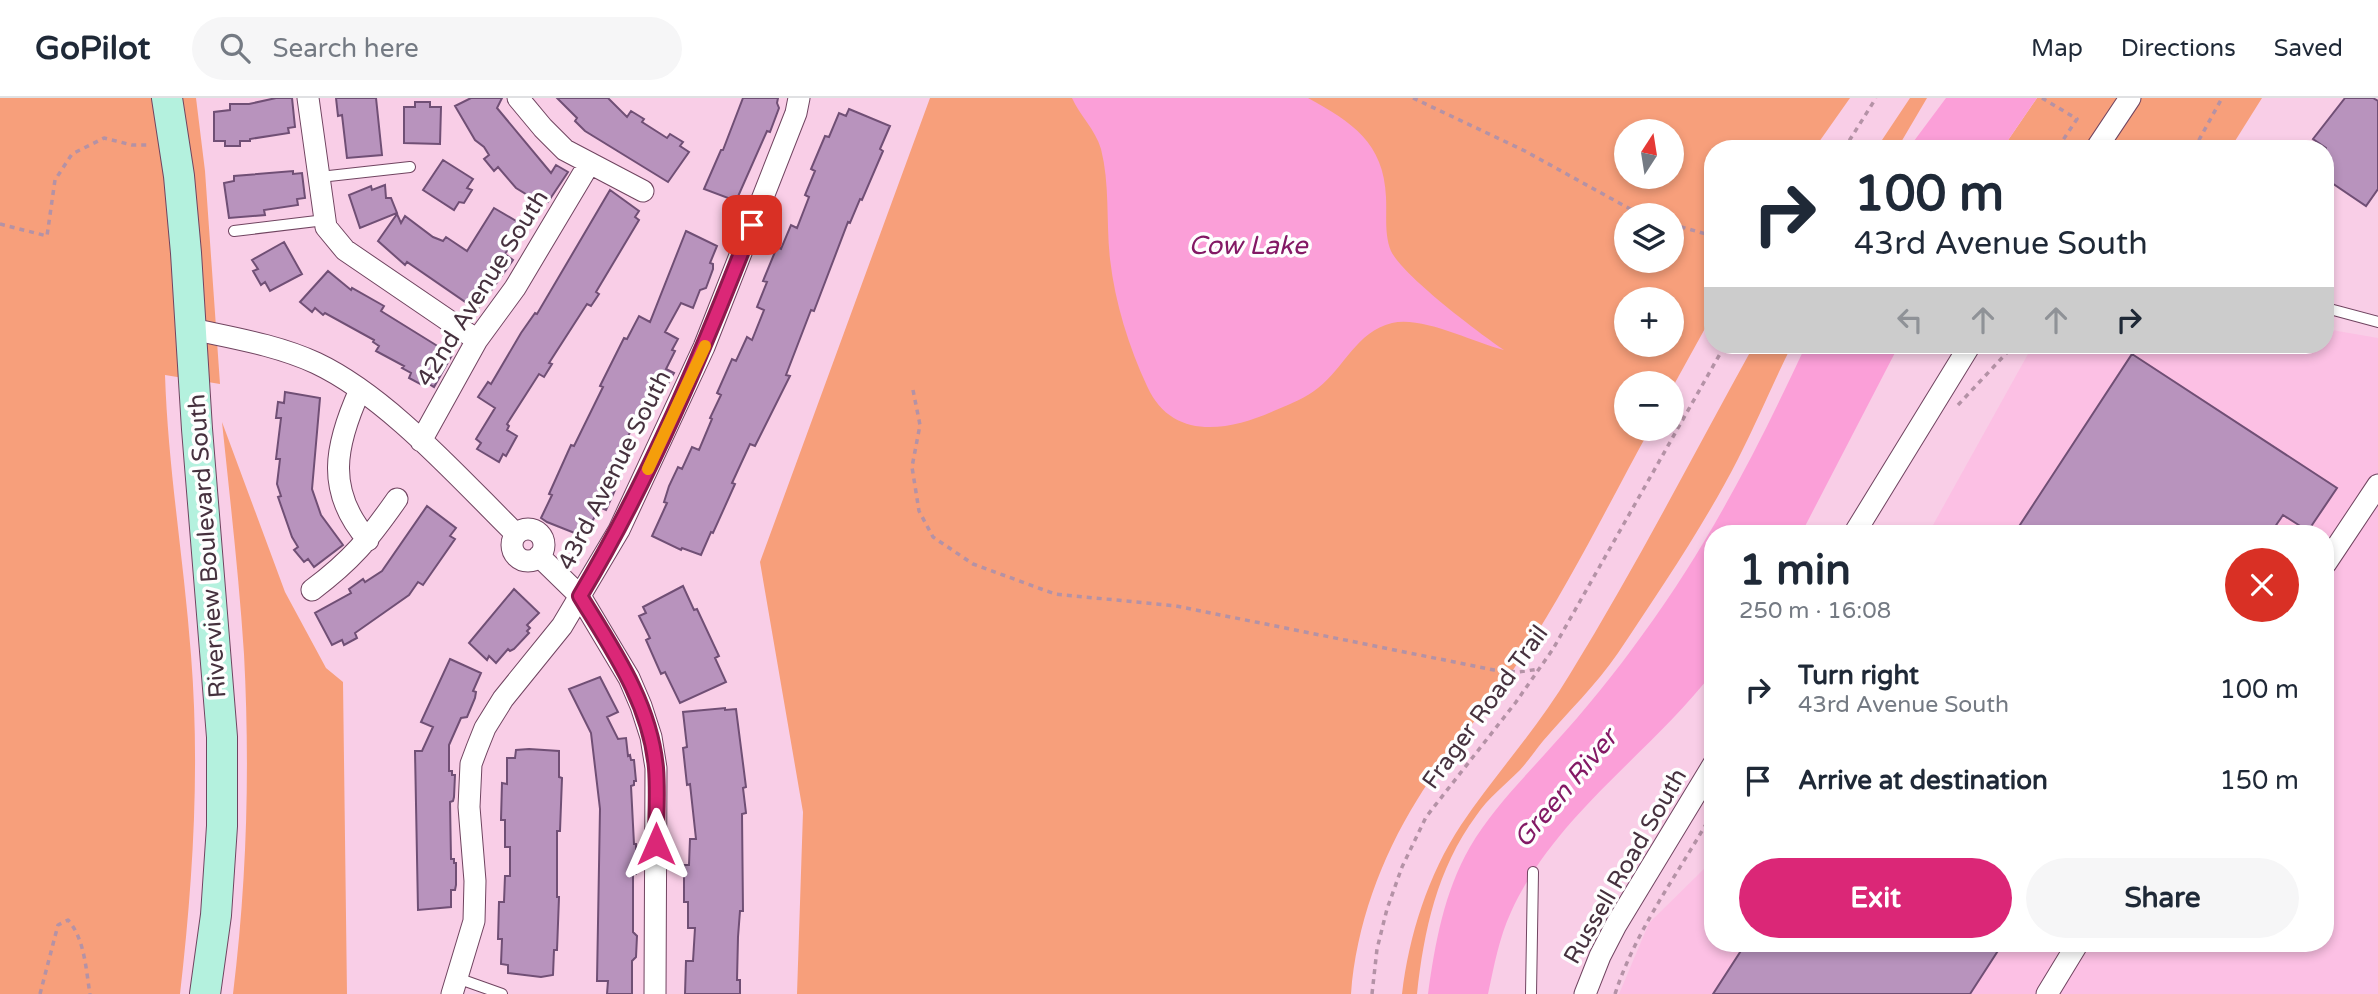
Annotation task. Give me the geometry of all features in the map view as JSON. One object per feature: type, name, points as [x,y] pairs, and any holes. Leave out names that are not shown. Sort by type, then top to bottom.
[{"type":"street","name":"Riverview Boulevard South","points":[[167,98],[179,176],[222,737],[222,825],[217,902],[205,994]]},
{"type":"street","points":[[308,98],[326,224],[345,250],[477,340]]},
{"type":"street","points":[[518,98],[542,128],[565,150],[643,191]]},
{"type":"street","name":"43rd Avenue South","points":[[655,994],[656,768],[651,737],[629,678],[580,596],[619,530],[704,347],[796,113],[799,98]]},
{"type":"street","points":[[2101,140],[2130,98]]},
{"type":"street","name":"42nd Avenue South","points":[[421,441],[477,340],[515,288],[589,164]]},
{"type":"street","points":[[192,329],[268,346],[316,363],[359,390],[390,412],[516,534],[528,529],[539,534],[544,545],[539,556],[580,596],[562,626],[503,699],[485,728],[471,764],[469,807],[475,881],[474,921],[455,986]]},
{"type":"street","points":[[1860,525],[1964,354]]},
{"type":"street","points":[[359,390],[343,433],[338,474],[346,508],[368,540]]},
{"type":"street","points":[[2334,551],[2378,485]]},
{"type":"street","points":[[312,590],[336,572],[368,540],[397,499]]},
{"type":"street","name":"Russell Road South","points":[[1585,994],[1616,925],[1704,780]]},
{"type":"street","points":[[2047,994],[2073,952]]},
{"type":"lane","points":[[320,177],[410,167]]},
{"type":"lane","points":[[234,231],[326,224]]},
{"type":"lane","points":[[2334,310],[2378,321]]},
{"type":"lane","points":[[1531,994],[1533,872]]},
{"type":"lane","points":[[455,986],[502,994]]},
{"type":"path","points":[[1413,98],[1525,151],[1619,203]]},
{"type":"path","points":[[1850,140],[1876,98]]},
{"type":"path","points":[[2042,98],[2077,119],[2063,140]]},
{"type":"path","points":[[2199,140],[2222,98]]},
{"type":"path","points":[[0,224],[47,236],[55,180],[72,154],[104,138],[132,145],[147,145]]},
{"type":"path","points":[[1684,228],[1704,233]]},
{"type":"path","name":"Frager Road Trail","points":[[1372,994],[1377,949],[1387,909],[1402,867],[1426,817],[1516,702],[1553,649],[1720,354]]},
{"type":"path","points":[[1956,407],[2006,354]]},
{"type":"path","points":[[913,390],[920,425],[912,467],[919,511],[933,537],[973,564],[1055,594],[1177,606],[1494,670],[1519,672],[1539,669]]},
{"type":"path","points":[[1615,994],[1623,970],[1704,827]]},
{"type":"path","points":[[40,994],[58,925],[68,920],[82,948],[90,994]]},
{"type":"shaded area","points":[[0,98],[196,98],[205,171],[220,384],[165,375],[169,445],[194,697],[192,867],[180,994],[0,994]]},
{"type":"shaded area","points":[[930,98],[1850,98],[1820,140],[1704,140],[1704,330],[1682,371],[1614,371],[1614,441],[1644,441],[1535,636],[1505,681],[1428,782],[1404,822],[1372,893],[1358,943],[1351,994],[797,994],[803,812],[760,562]]},
{"type":"shaded area","points":[[1910,98],[1927,98],[1902,140],[1882,140]]},
{"type":"shaded area","points":[[2037,98],[2262,98],[2236,140],[2008,140]]},
{"type":"shaded area","points":[[2334,330],[2378,338],[2378,994],[1619,994],[1649,923],[1704,869],[1704,952],[2334,952],[2334,525],[1933,525],[2028,354],[2334,354]]},
{"type":"shaded area","points":[[1749,354],[1788,354],[1725,484],[1650,606],[1609,665],[1520,770],[1486,803],[1463,836],[1451,857],[1434,901],[1417,994],[1402,994],[1415,928],[1430,885],[1449,844],[1570,674],[1641,552]]},
{"type":"shaded area","points":[[222,422],[285,592],[326,668],[343,682],[347,994],[233,994],[244,867],[247,739],[242,625]]},
{"type":"water","name":"Cow Lake","points":[[1072,98],[1308,98],[1324,107],[1363,136],[1379,162],[1386,197],[1387,238],[1398,262],[1443,303],[1504,350],[1433,326],[1392,323],[1369,334],[1313,392],[1276,410],[1240,423],[1222,426],[1187,424],[1171,416],[1158,404],[1147,386],[1124,324],[1110,259],[1106,176],[1101,149]]},
{"type":"water","points":[[1946,98],[2037,98],[2008,140],[1915,140]]},
{"type":"water","points":[[1802,354],[1894,354],[1806,525],[1714,525]]},
{"type":"water","name":"Green River","points":[[1704,542],[1704,683],[1552,845],[1511,912],[1497,952],[1488,994],[1428,994],[1447,900],[1470,847],[1498,807],[1611,677]]},
{"type":"building","points":[[276,98],[292,98],[295,127],[288,128],[289,133],[240,141],[240,146],[225,146],[225,141],[214,141],[214,112],[230,110],[230,104],[249,104]]},
{"type":"building","points":[[336,98],[376,98],[382,155],[347,158],[342,115],[338,116]]},
{"type":"building","points":[[471,98],[502,98],[497,108],[551,173],[556,165],[568,172],[548,202],[541,198],[539,202],[516,188],[498,167],[494,171],[484,159],[489,155],[475,140],[455,106]]},
{"type":"building","points":[[557,98],[608,98],[627,117],[631,111],[644,119],[642,122],[667,138],[670,134],[683,142],[680,146],[689,152],[668,182],[585,131],[575,121],[577,118]]},
{"type":"building","points":[[743,98],[778,98],[779,108],[736,201],[704,189],[723,150]]},
{"type":"building","points":[[2345,98],[2373,98],[2378,101],[2378,189],[2366,206],[2334,184],[2334,140],[2313,139]]},
{"type":"building","points":[[415,102],[430,102],[430,107],[441,107],[440,144],[404,143],[404,107],[415,107]]},
{"type":"building","points":[[849,109],[890,126],[880,149],[883,151],[862,200],[860,199],[850,223],[848,222],[814,311],[811,310],[786,375],[790,376],[755,446],[750,444],[713,533],[711,532],[701,555],[682,548],[681,550],[652,536],[667,503],[664,502],[669,486],[678,467],[682,469],[692,447],[699,450],[721,395],[717,393],[732,359],[736,361],[747,337],[752,340],[764,310],[757,307],[767,282],[763,281],[777,247],[781,249],[791,225],[797,228],[809,197],[805,195],[815,171],[811,169],[825,136],[829,137],[839,113],[846,116]]},
{"type":"building","points":[[443,160],[473,179],[467,188],[472,190],[464,203],[459,202],[454,210],[423,190]]},
{"type":"building","points":[[293,171],[293,174],[302,173],[305,198],[297,199],[298,205],[264,210],[265,215],[229,218],[224,183],[234,181],[234,176]]},
{"type":"building","points":[[385,185],[386,198],[391,198],[397,213],[360,228],[349,195],[371,186],[372,190]]},
{"type":"building","points":[[610,190],[639,211],[635,217],[639,220],[596,292],[599,294],[591,306],[587,304],[549,363],[552,364],[544,377],[539,374],[507,424],[507,430],[517,436],[506,456],[503,454],[499,462],[477,449],[481,443],[476,439],[495,408],[478,397],[488,382],[491,384],[521,333],[535,313],[537,314]]},
{"type":"building","points":[[494,208],[523,225],[505,254],[513,260],[477,310],[407,262],[405,265],[378,241],[397,214],[401,223],[405,216],[433,237],[443,241],[446,237],[467,251]]},
{"type":"building","points":[[686,231],[717,246],[710,263],[713,264],[713,269],[706,288],[700,290],[693,308],[681,303],[665,332],[678,339],[666,369],[674,373],[656,405],[650,402],[641,419],[637,417],[620,454],[623,455],[614,473],[621,477],[606,510],[599,507],[588,531],[585,529],[582,536],[547,522],[541,518],[571,445],[574,446],[624,338],[627,339],[639,316],[650,322]]},
{"type":"building","points":[[284,242],[302,274],[270,291],[265,282],[261,285],[253,271],[258,269],[252,260]]},
{"type":"building","points":[[328,271],[351,290],[352,288],[384,306],[381,311],[452,355],[434,387],[424,381],[422,385],[409,378],[411,373],[402,368],[404,366],[376,351],[379,346],[374,340],[325,313],[323,315],[315,308],[312,312],[300,302]]},
{"type":"building","points":[[2132,354],[2337,488],[2312,525],[2299,525],[2283,515],[2276,525],[2020,525]]},
{"type":"building","points":[[285,392],[320,398],[312,489],[321,515],[343,545],[314,567],[308,559],[304,562],[294,550],[298,547],[278,497],[281,496],[277,484],[280,459],[276,459],[281,418],[276,418],[278,402],[284,403]]},
{"type":"building","points":[[427,506],[456,528],[450,536],[455,539],[423,585],[418,582],[409,595],[355,633],[357,638],[344,645],[342,640],[332,645],[315,613],[351,593],[349,589],[363,579],[365,582],[382,571]]},
{"type":"building","points":[[683,586],[719,656],[715,658],[726,682],[680,703],[665,672],[661,674],[646,640],[650,638],[639,616],[646,613],[643,607]]},
{"type":"building","points":[[514,589],[539,613],[527,625],[530,628],[527,631],[529,633],[514,649],[508,649],[496,663],[489,656],[487,660],[469,643]]},
{"type":"building","points":[[450,659],[481,673],[473,691],[476,692],[475,698],[467,717],[461,718],[449,745],[449,771],[455,775],[454,797],[450,802],[451,859],[456,863],[456,885],[455,890],[451,890],[451,907],[418,910],[415,751],[422,751],[433,727],[421,722]]},
{"type":"building","points":[[600,677],[618,712],[607,717],[618,739],[626,738],[628,756],[634,760],[636,781],[631,786],[638,870],[633,874],[633,932],[637,936],[636,957],[632,961],[632,994],[607,994],[608,981],[597,981],[600,809],[591,733],[569,689]]},
{"type":"building","points":[[736,709],[746,787],[743,788],[746,813],[742,814],[743,911],[740,911],[738,937],[737,980],[740,980],[740,994],[685,994],[686,961],[693,961],[695,928],[688,928],[688,902],[684,902],[684,865],[689,865],[690,839],[696,839],[683,748],[687,747],[683,712]]},
{"type":"building","points":[[516,750],[559,751],[559,777],[562,778],[560,831],[557,831],[557,950],[554,950],[553,975],[541,977],[508,973],[508,965],[501,964],[502,939],[498,939],[499,902],[504,902],[505,876],[510,876],[510,847],[505,847],[505,820],[501,820],[502,783],[507,784],[507,758],[515,758]]},
{"type":"building","points":[[1740,952],[1997,952],[1970,994],[1713,994]]},
{"type":"slow traffic","points":[[648,469],[705,346]]},
{"type":"route","points":[[656,844],[656,768],[651,737],[629,678],[580,596],[619,530],[651,463],[704,347],[752,225]]}]
